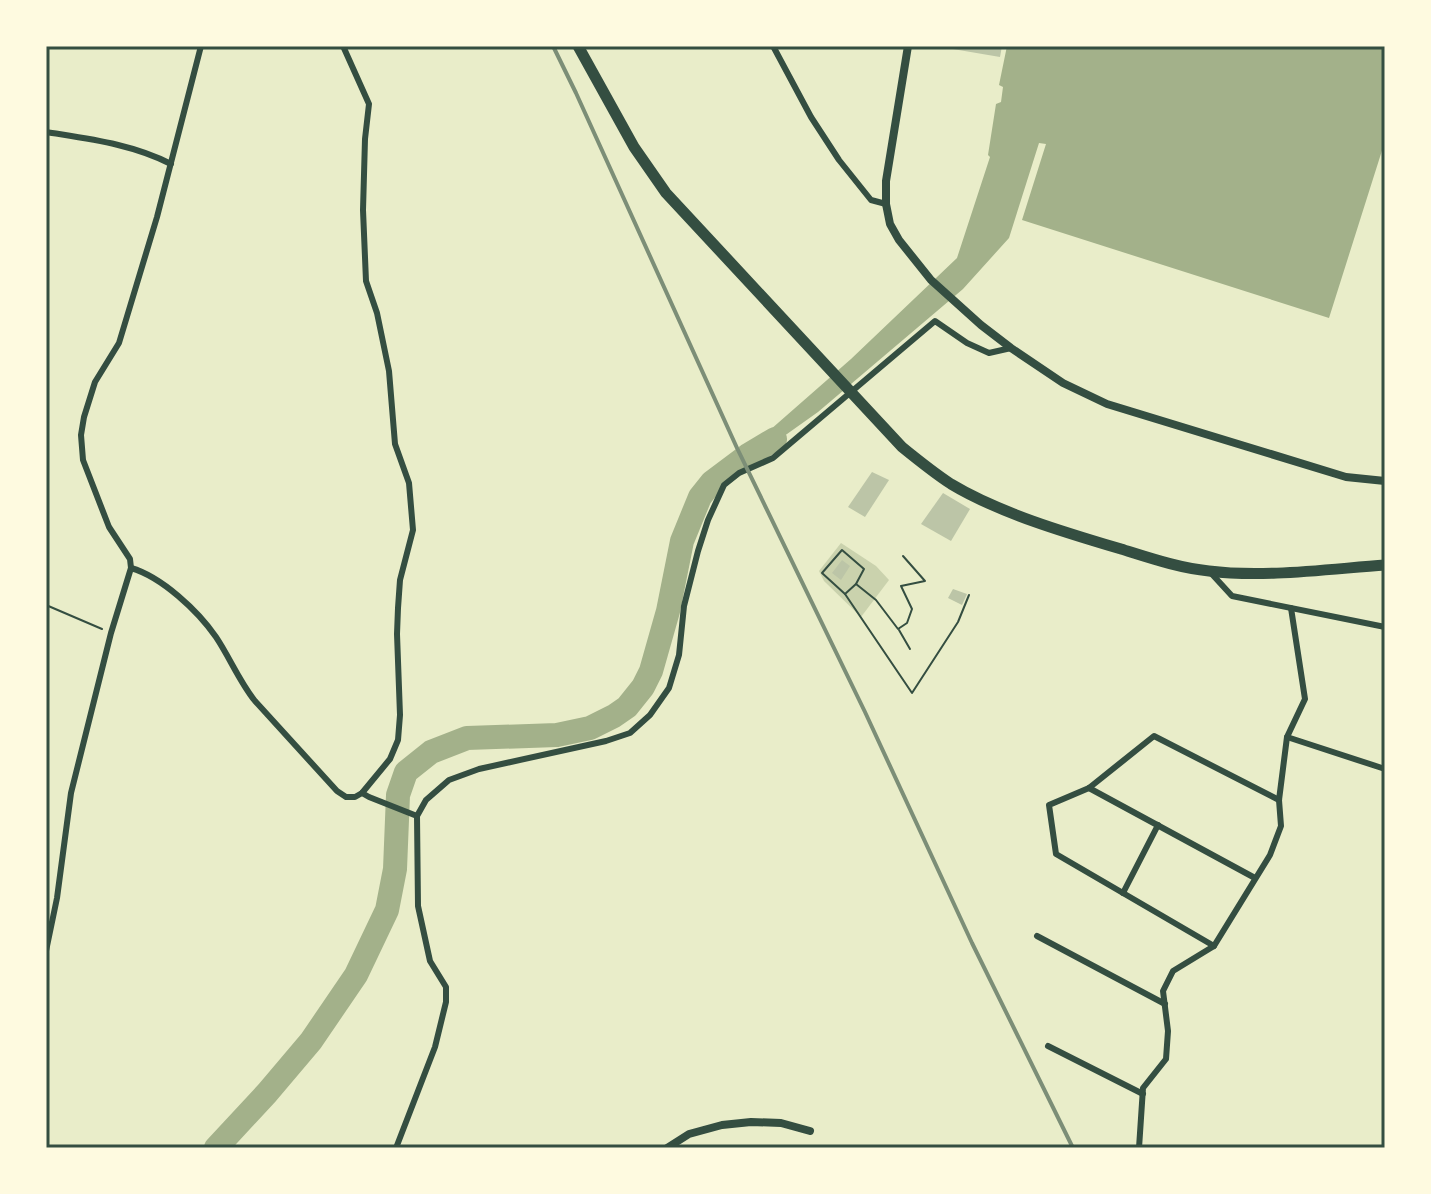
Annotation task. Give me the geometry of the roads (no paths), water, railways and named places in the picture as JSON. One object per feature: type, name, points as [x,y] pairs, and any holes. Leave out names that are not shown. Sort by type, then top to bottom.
[{"type":"highway","points":[[578,46],[634,147],[666,193],[902,447],[952,485],[1026,517],[1101,543],[1170,564],[1210,572],[1260,573],[1385,565]]},
{"type":"street","points":[[46,951],[57,898],[71,793],[111,633],[131,568],[130,559],[109,527],[83,460],[81,435],[84,417],[95,382],[119,343],[157,217],[201,46]]},
{"type":"street","points":[[131,568],[155,580],[205,622],[243,686],[337,791],[346,797],[362,793],[390,759],[398,740],[399,594],[413,530],[409,483],[395,444],[389,371],[377,313],[366,281],[363,210],[369,104],[343,46]]},
{"type":"street","points":[[773,46],[811,117],[839,160],[871,200],[886,204]]},
{"type":"street","points":[[908,46],[886,181],[886,204],[890,224],[899,240],[931,280],[1011,348],[1063,383],[1107,404],[1346,477],[1385,481]]},
{"type":"street","points":[[46,132],[111,142],[150,153],[171,164]]},
{"type":"street","points":[[396,1148],[435,1047],[446,1002],[446,987],[430,961],[418,906],[417,816],[426,800],[449,780],[491,766],[630,733],[650,715],[669,688],[679,655],[684,606],[698,551],[724,485],[739,473],[773,458],[935,321],[967,343],[989,353],[1011,348]]},
{"type":"street","points":[[1210,572],[1232,596],[1385,627]]},
{"type":"street","points":[[1139,1148],[1143,1088],[1166,1059],[1168,1031],[1163,991],[1173,971],[1214,946],[1270,855],[1281,826],[1279,800],[1287,737],[1305,699],[1291,608]]},
{"type":"street","points":[[1214,946],[1056,854],[1049,805],[1089,788],[1154,736],[1279,800]]},
{"type":"street","points":[[1287,737],[1385,769]]},
{"type":"street","points":[[1089,788],[1255,878]]},
{"type":"street","points":[[362,793],[417,816]]},
{"type":"street","points":[[1123,893],[1158,825]]},
{"type":"street","points":[[1037,936],[1165,1004]]},
{"type":"street","points":[[1048,1046],[1143,1094]]},
{"type":"street","points":[[667,1148],[689,1134],[722,1125],[781,1123],[810,1131]]},
{"type":"waterway","points":[[216,1148],[311,1041],[356,975],[387,910],[395,869],[398,795],[406,772],[431,752],[467,738],[557,735],[590,728],[627,707],[651,671],[668,611],[682,541],[700,497],[712,482],[775,439]]},
{"type":"railway","points":[[553,46],[737,448],[1073,1148]]}]
